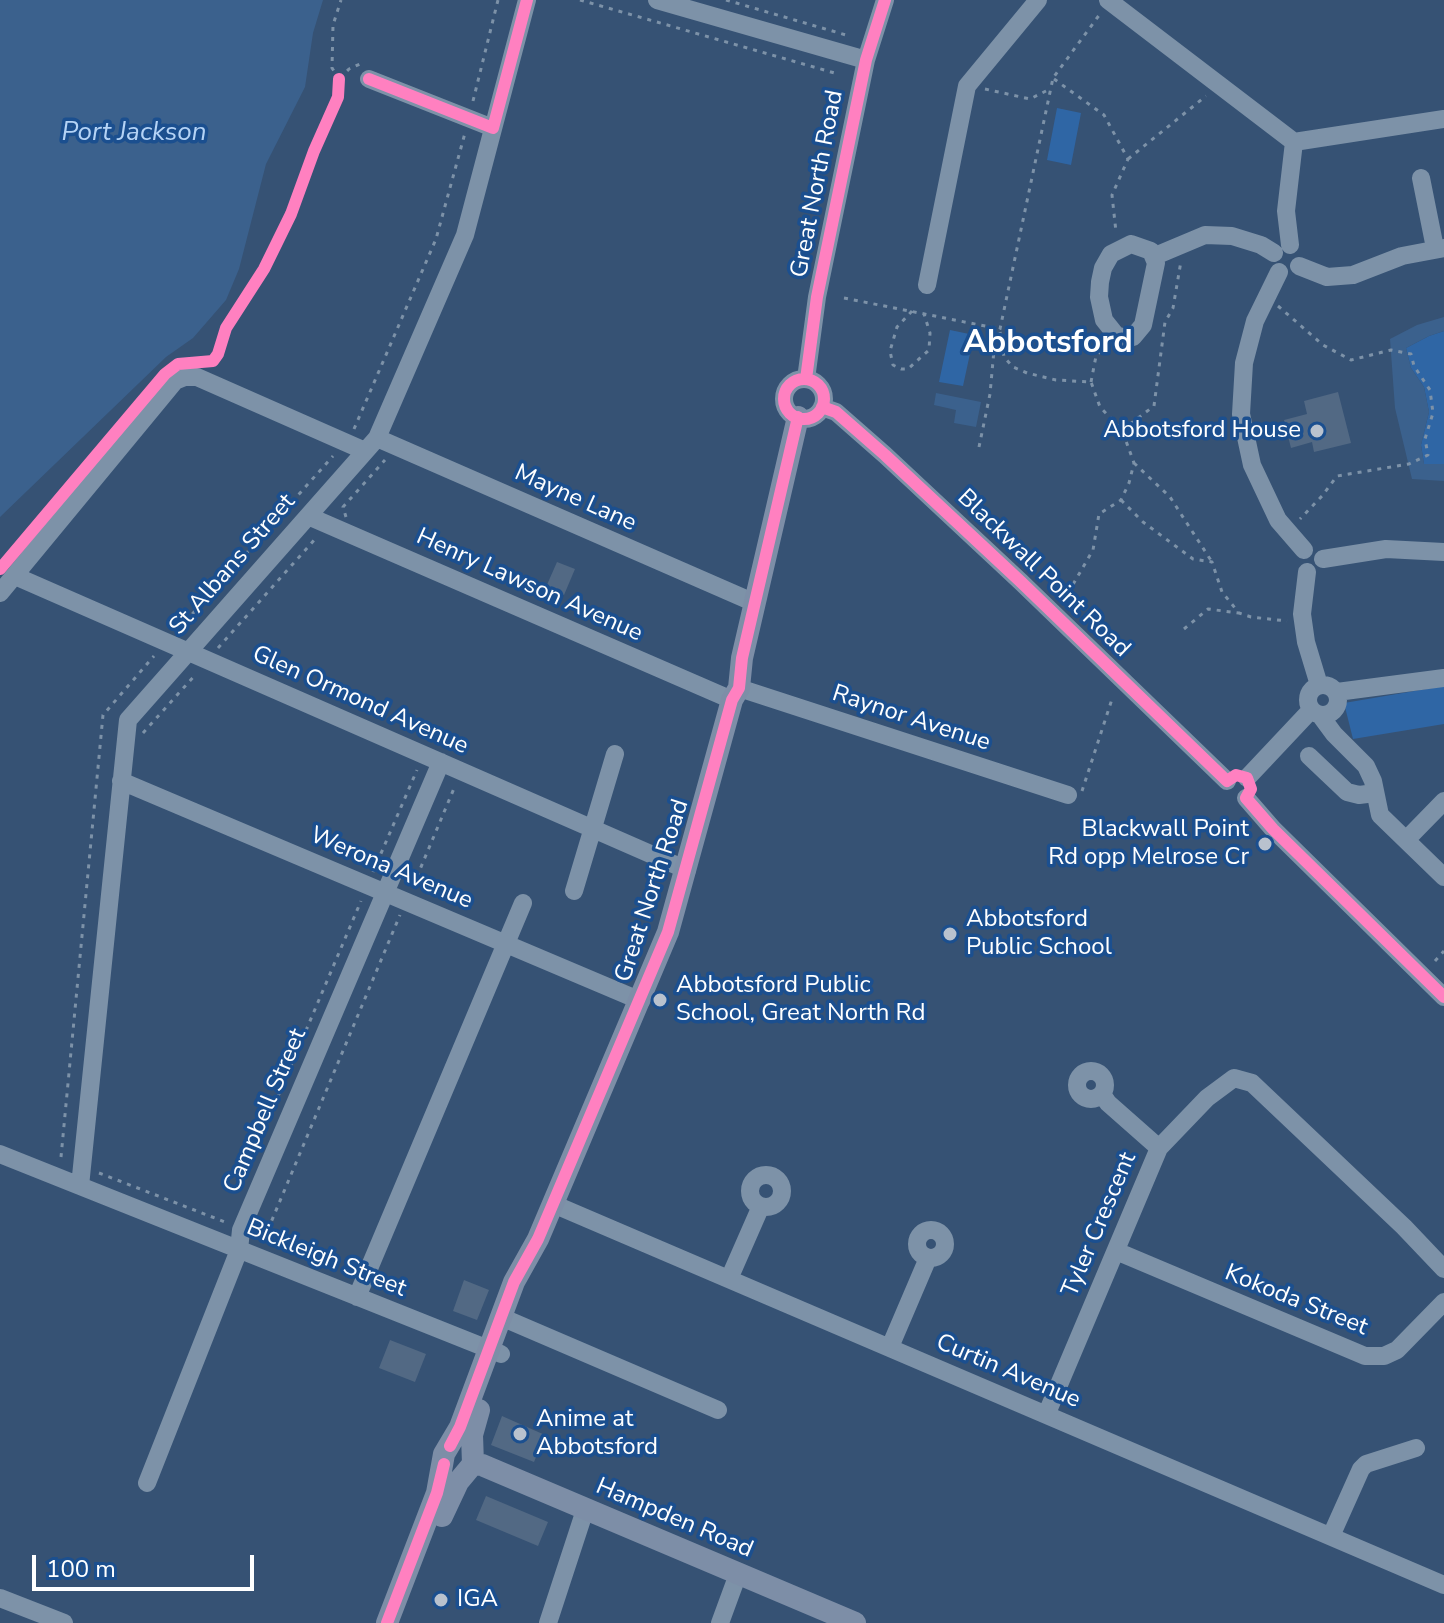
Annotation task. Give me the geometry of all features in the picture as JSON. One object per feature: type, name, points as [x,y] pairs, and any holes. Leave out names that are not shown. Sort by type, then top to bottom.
[{"type":"main road","name":"Great North Road","points":[[400,1623],[448,1502],[495,1352],[538,1239],[668,932],[735,694],[798,417]]},
{"type":"main road","name":"Great North Road","points":[[387,1623],[437,1493],[461,1460]]},
{"type":"main road","name":"Hampden Road","points":[[461,1460],[482,1465],[855,1623]]},
{"type":"street","name":"St Albans Street","points":[[80,1186],[128,720],[371,444],[465,235],[527,0]]},
{"type":"street","points":[[657,0],[866,60]]},
{"type":"street","name":"Great North Road","points":[[806,379],[817,297],[866,60],[885,0]]},
{"type":"street","points":[[927,285],[967,86],[1038,0]]},
{"type":"street","points":[[1109,1],[1294,142],[1444,119]]},
{"type":"street","points":[[369,79],[493,128]]},
{"type":"street","points":[[1294,142],[1282,249],[1273,262],[1276,277],[1255,321],[1244,363],[1241,414],[1252,465],[1278,520],[1304,550]]},
{"type":"street","points":[[1299,266],[1327,277],[1353,275],[1402,256],[1440,248],[1421,178]]},
{"type":"street","points":[[1155,256],[1205,235],[1232,236],[1300,252],[1299,266],[1288,274],[1276,277]]},
{"type":"street","points":[[1131,244],[1142,246],[1155,256],[1155,276],[1143,325],[1133,337],[1116,335],[1101,312],[1103,268],[1111,254],[1131,244]]},
{"type":"street","name":"Mayne Lane","points":[[15,576],[175,381],[197,377],[371,444],[755,603]]},
{"type":"street","points":[[806,379],[817,383],[824,400],[822,407],[812,417],[798,417],[787,409],[785,397],[794,382],[806,379]]},
{"type":"street","name":"Blackwall Point Road","points":[[822,407],[836,412],[877,447],[1227,781]]},
{"type":"street","name":"Henry Lawson Avenue","points":[[308,516],[735,694]]},
{"type":"street","points":[[1304,550],[1316,549],[1323,559]]},
{"type":"street","points":[[1323,559],[1386,549],[1444,552]]},
{"type":"street","points":[[1304,550],[1298,560],[1307,572],[1319,570],[1323,559]]},
{"type":"street","points":[[1307,572],[1302,614],[1306,642],[1319,685]]},
{"type":"street","points":[[0,593],[15,576]]},
{"type":"street","name":"Glen Ormond Avenue","points":[[15,576],[687,870]]},
{"type":"street","points":[[1319,685],[1329,686],[1337,692],[1444,678]]},
{"type":"street","points":[[1319,685],[1309,695],[1316,712],[1366,766],[1373,781],[1380,815],[1444,877]]},
{"type":"street","points":[[1247,778],[1316,712],[1334,711],[1338,702],[1337,692]]},
{"type":"street","name":"Raynor Avenue","points":[[735,694],[1068,795]]},
{"type":"street","points":[[574,891],[615,754]]},
{"type":"street","points":[[1309,756],[1347,792],[1359,795],[1375,793]]},
{"type":"street","name":"Campbell Street","points":[[147,1483],[239,1250],[241,1230],[376,889],[441,762]]},
{"type":"street","points":[[1236,775],[1247,778],[1251,789],[1246,798],[1238,801],[1228,796],[1225,789],[1227,781],[1236,775]]},
{"type":"street","name":"Werona Avenue","points":[[121,781],[641,1001]]},
{"type":"street","points":[[1246,798],[1273,829],[1444,997]]},
{"type":"street","points":[[1406,840],[1444,801]]},
{"type":"street","points":[[357,1297],[523,903]]},
{"type":"street","name":"Tyler Crescent","points":[[1047,1413],[1159,1148],[1218,1088],[1234,1078],[1252,1083],[1444,1269]]},
{"type":"street","points":[[1102,1094],[1108,1103],[1159,1148]]},
{"type":"street","name":"Bickleigh Street","points":[[0,1154],[495,1352]]},
{"type":"street","name":"Curtin Avenue","points":[[553,1204],[1444,1585]]},
{"type":"street","points":[[729,1279],[761,1206]]},
{"type":"street","name":"Kokoda Street","points":[[1116,1251],[1365,1356],[1384,1356],[1397,1350],[1444,1302]]},
{"type":"street","points":[[890,1347],[928,1258]]},
{"type":"street","points":[[507,1320],[718,1410]]},
{"type":"street","points":[[1331,1536],[1361,1469],[1366,1464],[1416,1448]]},
{"type":"street","points":[[548,1623],[585,1510]]},
{"type":"street","points":[[720,1623],[738,1574]]},
{"type":"street","points":[[0,1598],[64,1623]]},
{"type":"path","points":[[198,363],[213,361],[226,328],[264,269],[291,214],[338,97],[339,79],[332,68],[333,25],[341,0]]},
{"type":"path","points":[[472,108],[498,0]]},
{"type":"path","points":[[580,0],[838,74]]},
{"type":"path","points":[[726,0],[846,35]]},
{"type":"path","points":[[979,447],[990,394],[995,339],[1000,329],[1053,78],[1109,1]]},
{"type":"path","points":[[1053,78],[1104,115],[1128,159]]},
{"type":"path","points":[[1121,247],[1114,223],[1112,195],[1128,159],[1219,85]]},
{"type":"path","points":[[967,86],[1030,99],[1050,89]]},
{"type":"path","points":[[351,436],[436,239],[466,130]]},
{"type":"path","points":[[1122,430],[1154,406],[1165,322],[1173,308],[1181,263],[1179,255]]},
{"type":"path","points":[[1276,277],[1282,287],[1275,303],[1323,345],[1351,360],[1391,350],[1411,354],[1414,366],[1430,390],[1433,413],[1425,439],[1428,455],[1409,464],[1337,476],[1295,524]]},
{"type":"path","points":[[844,298],[1000,329]]},
{"type":"path","points":[[912,311],[897,327],[890,351],[893,365],[901,369],[908,369],[929,350],[930,333],[924,314]]},
{"type":"path","points":[[1000,329],[1004,357],[1013,367],[1056,380],[1091,382]]},
{"type":"path","points":[[1116,335],[1096,356],[1091,382],[1100,407],[1122,430],[1134,463],[1170,497],[1212,562],[1222,592],[1239,613]]},
{"type":"path","points":[[1122,430],[1245,434]]},
{"type":"path","points":[[177,630],[341,447]]},
{"type":"path","points":[[1064,600],[1093,550],[1099,514],[1121,500],[1134,463]]},
{"type":"path","points":[[1121,500],[1143,522],[1193,559],[1212,562]]},
{"type":"path","points":[[218,648],[316,537]]},
{"type":"path","points":[[1184,629],[1208,609],[1295,622]]},
{"type":"path","points":[[61,1157],[103,715],[155,656]]},
{"type":"path","points":[[143,733],[195,673]]},
{"type":"path","points":[[1068,795],[1083,791],[1113,696]]},
{"type":"path","points":[[256,1149],[376,889],[417,770]]},
{"type":"path","points":[[264,1239],[455,786]]},
{"type":"path","points":[[1435,961],[1444,951]]},
{"type":"path","points":[[97,1172],[225,1223]]},
{"type":"shaded area","points":[[1057,108],[1081,113],[1071,165],[1047,160]]},
{"type":"shaded area","points":[[950,330],[974,335],[963,386],[939,382]]},
{"type":"shaded area","points":[[1444,331],[1444,464],[1424,464],[1421,445],[1429,412],[1424,387],[1411,368],[1406,348]]},
{"type":"shaded area","points":[[1444,686],[1444,724],[1353,739],[1344,703]]},
{"type":"water","name":"Port Jackson","points":[[0,0],[323,0],[313,33],[305,87],[266,164],[239,269],[226,300],[193,338],[166,357],[0,517]]},
{"type":"water","points":[[1444,317],[1444,331],[1406,348],[1411,368],[1424,387],[1429,412],[1421,445],[1424,464],[1444,464],[1444,481],[1412,479],[1395,408],[1390,339],[1417,325]]},
{"type":"water","points":[[936,393],[981,402],[976,427],[954,423],[956,410],[934,405]]},
{"type":"building","name":"Abbotsford House","points":[[1338,392],[1351,443],[1314,452],[1312,442],[1291,448],[1284,420],[1307,414],[1304,401]]},
{"type":"building","points":[[557,562],[575,569],[564,595],[546,587]]},
{"type":"building","points":[[464,1280],[489,1290],[477,1320],[453,1311]]},
{"type":"building","points":[[390,1340],[426,1354],[415,1382],[379,1368]]},
{"type":"building","name":"Anime at Abbotsford","points":[[502,1416],[545,1435],[534,1462],[491,1445]]},
{"type":"building","points":[[486,1496],[548,1522],[538,1546],[476,1520]]},
{"type":"cycle path","points":[[369,79],[493,128],[527,0]]},
{"type":"cycle path","points":[[806,379],[817,297],[866,60],[885,0]]},
{"type":"cycle path","points":[[0,569],[165,374],[178,364],[213,361],[218,354],[226,328],[264,269],[291,214],[338,97],[339,79]]},
{"type":"cycle path","points":[[804,379],[818,385],[824,399],[818,413],[804,419],[790,413],[784,399],[790,385],[804,379]]},
{"type":"cycle path","points":[[822,407],[836,412],[885,455],[1227,781],[1236,775],[1247,778],[1251,789],[1246,798],[1273,829],[1444,997]]},
{"type":"cycle path","points":[[450,1446],[460,1427],[514,1282],[538,1239],[668,932],[732,700],[739,688],[742,658],[798,417]]},
{"type":"cycle path","points":[[387,1623],[437,1493],[444,1464]]},
{"type":"place","name":"Abbotsford House","points":[[1317,431]]},
{"type":"place","name":"Blackwall Point Rd opp Melrose Cr","points":[[1265,844]]},
{"type":"place","name":"Abbotsford Public School","points":[[950,934]]},
{"type":"place","name":"Abbotsford Public School, Great North Rd","points":[[660,1000]]},
{"type":"place","name":"Anime at Abbotsford","points":[[520,1434]]},
{"type":"place","name":"IGA","points":[[441,1600]]},
{"type":"district","name":"Abbotsford","points":[[1048,344]]}]
